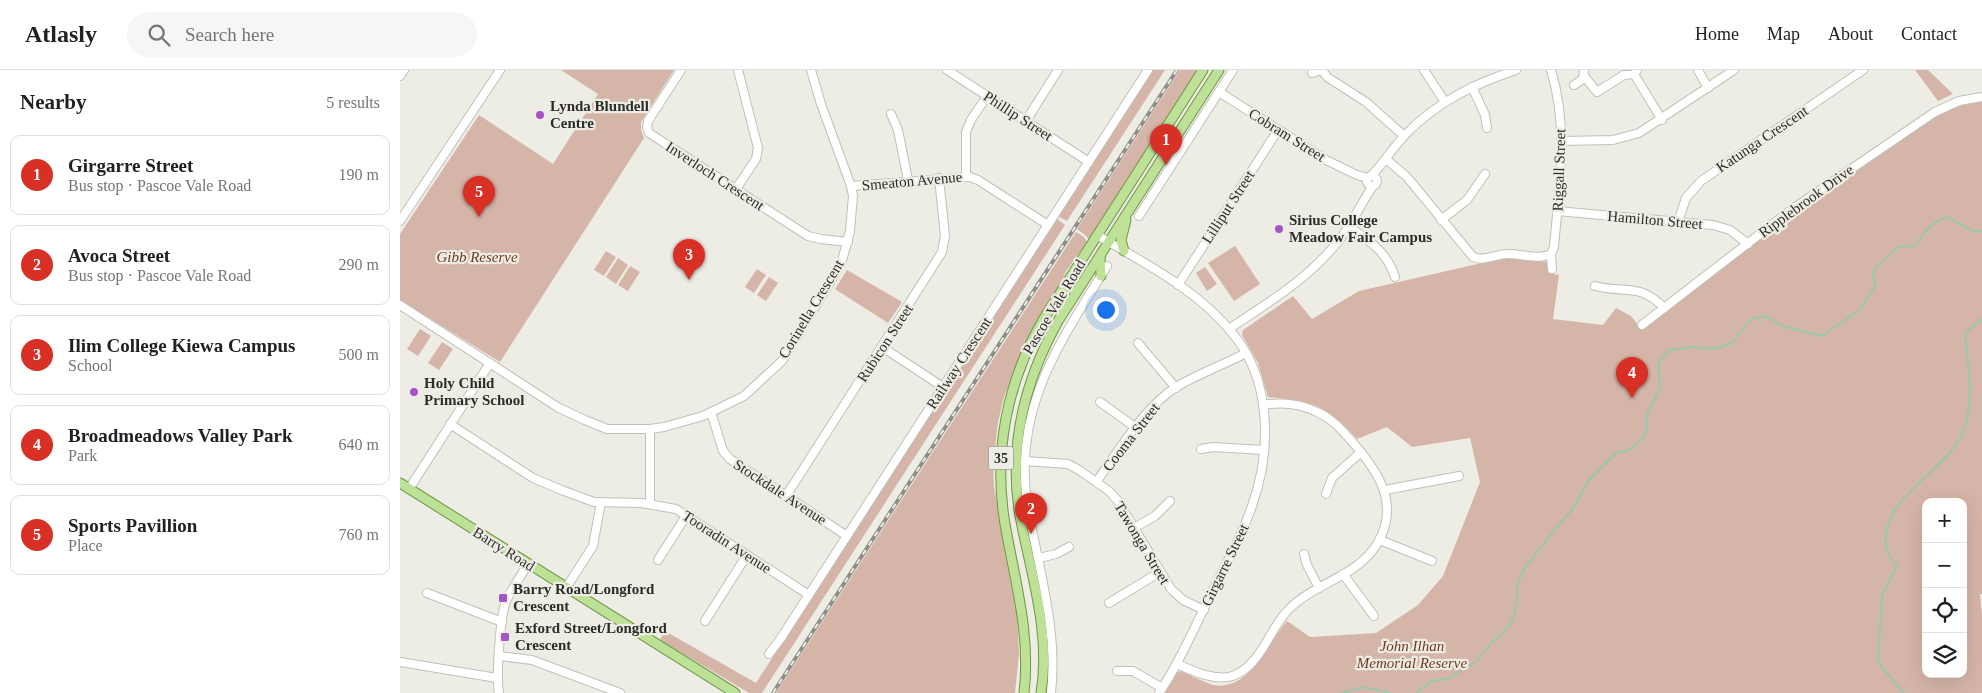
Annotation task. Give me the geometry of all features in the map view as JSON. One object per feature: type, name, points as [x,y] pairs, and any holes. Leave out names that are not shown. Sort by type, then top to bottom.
[{"type":"main road","name":"Pascoe Vale Road","points":[[1024,693],[1025,629],[1005,525],[1000,484],[1000,462],[1005,418],[1015,380],[1034,336],[1203,70]]},
{"type":"main road","name":"Pascoe Vale Road","points":[[1040,693],[1043,670],[1042,630],[1017,494],[1018,436],[1024,399],[1040,356],[1058,321],[1218,70]]},
{"type":"main road","points":[[1124,251],[1121,240],[1129,210]]},
{"type":"main road","points":[[1100,256],[1101,276]]},
{"type":"main road","name":"Barry Road","points":[[400,483],[735,693]]},
{"type":"street","points":[[400,76],[404,70]]},
{"type":"street","points":[[462,126],[470,108],[495,70]]},
{"type":"street","points":[[400,221],[500,70]]},
{"type":"street","name":"Inverloch Crescent","points":[[680,70],[650,117],[647,126],[653,136],[812,237],[848,242]]},
{"type":"street","points":[[736,189],[756,159],[758,148],[738,70]]},
{"type":"street","name":"Corinella Crescent","points":[[400,305],[559,408],[598,427],[607,429],[650,429],[711,412],[749,393],[782,361],[834,276],[848,242],[853,196],[851,186],[821,104],[811,70]]},
{"type":"street","name":"Phillip Street","points":[[947,70],[1089,162]]},
{"type":"street","points":[[1026,121],[1058,70]]},
{"type":"street","name":"Railway Crescent","points":[[769,654],[1148,70]]},
{"type":"street","points":[[1139,216],[1233,70]]},
{"type":"street","points":[[1312,73],[1322,70],[1328,77],[1374,108],[1404,136]]},
{"type":"street","points":[[1424,70],[1445,102]]},
{"type":"street","points":[[1229,329],[1285,292],[1331,250],[1349,227],[1364,201],[1370,181],[1404,136],[1426,116],[1472,86],[1500,72],[1516,70]]},
{"type":"street","name":"Riggall Street","points":[[1551,70],[1559,108],[1562,141],[1554,248],[1551,254],[1552,269]]},
{"type":"street","points":[[1698,70],[1708,88]]},
{"type":"street","points":[[1562,141],[1622,138],[1639,133],[1662,120],[1734,70]]},
{"type":"street","name":"Katunga Crescent","points":[[1678,222],[1686,198],[1700,181],[1863,70]]},
{"type":"street","points":[[1584,73],[1596,92],[1624,75],[1635,72],[1662,120]]},
{"type":"street","points":[[1574,85],[1579,83],[1584,73]]},
{"type":"street","points":[[1472,86],[1485,115],[1487,128]]},
{"type":"street","name":"Cobram Street","points":[[1219,92],[1326,160],[1370,181]]},
{"type":"street","points":[[966,176],[966,132],[971,120],[987,96]]},
{"type":"street","name":"Ripplebrook Drive","points":[[1642,325],[1808,198],[1934,112],[1959,101],[1982,98]]},
{"type":"street","points":[[891,114],[898,130],[908,180]]},
{"type":"street","name":"Lilliput Street","points":[[1178,285],[1278,130]]},
{"type":"street","points":[[1384,162],[1406,177],[1471,256],[1476,259],[1508,254],[1542,256],[1551,254]]},
{"type":"street","points":[[1441,220],[1467,200],[1485,174]]},
{"type":"street","name":"Smeaton Avenue","points":[[851,186],[966,176],[978,180],[1048,225]]},
{"type":"street","name":"Rubicon Street","points":[[786,496],[942,252],[945,236],[939,178]]},
{"type":"street","points":[[1144,188],[1155,190]]},
{"type":"street","name":"Hamilton Street","points":[[1557,211],[1721,226],[1737,234],[1748,244]]},
{"type":"street","points":[[1349,227],[1378,248],[1391,265],[1395,277]]},
{"type":"street","name":"Girgarre Street","points":[[1098,235],[1178,285],[1206,306],[1229,329],[1246,353],[1256,376],[1263,405],[1264,450],[1261,476],[1252,508],[1204,610],[1161,691]]},
{"type":"street","name":"Pascoe Vale Road","points":[[1051,693],[1053,665],[1052,633],[1027,497],[1025,461],[1030,423],[1042,380],[1055,352],[1107,266]]},
{"type":"street","points":[[1595,286],[1644,292],[1654,298],[1664,308]]},
{"type":"street","points":[[1138,343],[1176,388]]},
{"type":"street","points":[[882,347],[943,387]]},
{"type":"street","name":"Cooma Street","points":[[1097,481],[1156,404],[1176,388],[1246,353]]},
{"type":"street","points":[[409,488],[490,363]]},
{"type":"street","points":[[1100,402],[1136,428]]},
{"type":"street","points":[[1176,664],[1212,677],[1226,678],[1240,673],[1255,661],[1289,608],[1362,562],[1380,540],[1387,509],[1385,490],[1376,471],[1361,452],[1338,426],[1316,411],[1294,404],[1263,405]]},
{"type":"street","name":"Stockdale Avenue","points":[[711,412],[721,445],[728,457],[847,536]]},
{"type":"street","name":"Tooradin Avenue","points":[[450,424],[537,480],[588,500],[650,504],[676,509],[809,595]]},
{"type":"street","points":[[650,429],[650,504]]},
{"type":"street","points":[[1201,449],[1213,447],[1264,450]]},
{"type":"street","points":[[1326,494],[1332,478],[1361,452]]},
{"type":"street","name":"Tawonga Street","points":[[1025,461],[1068,464],[1097,481],[1114,496],[1174,593],[1204,610]]},
{"type":"street","points":[[1385,490],[1459,476]]},
{"type":"street","points":[[1134,528],[1155,516],[1170,501]]},
{"type":"street","points":[[566,588],[593,546],[601,502]]},
{"type":"street","points":[[658,560],[686,516]]},
{"type":"street","points":[[1380,540],[1432,561]]},
{"type":"street","points":[[1038,558],[1056,554],[1070,546]]},
{"type":"street","points":[[1304,554],[1307,565],[1319,588]]},
{"type":"street","points":[[705,621],[747,555]]},
{"type":"street","points":[[499,693],[497,678],[502,622],[506,601],[528,564]]},
{"type":"street","points":[[1109,603],[1160,572]]},
{"type":"street","points":[[1343,574],[1374,616]]},
{"type":"street","points":[[427,593],[502,622]]},
{"type":"street","points":[[499,656],[532,660],[620,693]]},
{"type":"street","points":[[400,662],[497,678]]},
{"type":"street","points":[[1117,671],[1133,671],[1161,691]]},
{"type":"green space","name":"Gibb Reserve","points":[[561,70],[674,70],[641,122],[644,138],[500,362],[400,300],[400,234],[479,115],[553,164],[598,94]]},
{"type":"green space","points":[[1151,70],[1165,70],[1067,221],[1057,216]]},
{"type":"green space","points":[[1180,70],[1198,70],[1089,240],[1077,229]]},
{"type":"green space","points":[[1915,70],[1928,70],[1953,94],[1938,101]]},
{"type":"green space","name":"John Ilhan Memorial Reserve","points":[[1982,102],[1982,594],[1980,594],[1982,616],[1982,693],[1162,693],[1176,673],[1181,671],[1213,685],[1226,685],[1238,681],[1257,664],[1287,621],[1310,637],[1376,633],[1418,605],[1443,576],[1480,482],[1470,438],[1412,447],[1387,427],[1357,439],[1337,419],[1318,407],[1296,400],[1268,397],[1258,363],[1242,335],[1243,330],[1293,296],[1312,319],[1359,291],[1510,258],[1548,262],[1548,273],[1559,275],[1553,319],[1603,325],[1616,308],[1631,316],[1641,329],[1732,259],[1931,119],[1943,112]]},
{"type":"green space","points":[[1056,218],[1065,225],[762,693],[749,693],[660,640],[665,631],[756,683]]},
{"type":"green space","points":[[1076,232],[1084,237],[1087,242],[1066,271],[1060,285],[1024,345],[1004,397],[998,422],[993,465],[994,487],[1017,614],[1019,654],[1015,693],[776,693]]},
{"type":"green space","points":[[1235,246],[1260,284],[1234,301],[1208,263]]},
{"type":"green space","points":[[606,251],[616,257],[604,276],[594,270]]},
{"type":"green space","points":[[618,258],[628,265],[616,284],[606,277]]},
{"type":"green space","points":[[630,266],[640,272],[628,291],[618,285]]},
{"type":"green space","points":[[1205,267],[1217,284],[1207,291],[1196,273]]},
{"type":"green space","points":[[757,269],[766,275],[754,293],[745,287]]},
{"type":"green space","points":[[847,270],[902,302],[888,323],[835,289]]},
{"type":"green space","points":[[769,277],[778,283],[766,301],[757,295]]},
{"type":"green space","points":[[420,329],[431,336],[418,356],[407,349]]},
{"type":"green space","points":[[442,342],[453,349],[439,370],[428,363]]},
{"type":"waterway","points":[[1416,693],[1432,681],[1448,679],[1477,661],[1491,643],[1512,622],[1517,603],[1517,585],[1524,569],[1572,510],[1589,480],[1615,454],[1631,449],[1643,438],[1647,431],[1647,415],[1660,388],[1658,363],[1669,350],[1693,347],[1715,349],[1732,343],[1751,319],[1765,316],[1782,326],[1822,336],[1861,309],[1876,284],[1873,275],[1875,269],[1898,247],[1914,246],[1937,221],[1948,217],[1974,232],[1982,231]]},
{"type":"waterway","points":[[1904,693],[1878,663],[1882,595],[1897,566],[1886,549],[1887,529],[1893,513],[1916,486],[1943,460],[1955,446],[1963,432],[1967,421],[1970,396],[1965,333],[1982,319]]},
{"type":"waterway","points":[[1342,693],[1364,687],[1389,693]]},
{"type":"railway","points":[[773,693],[1177,70]]},
{"type":"place","name":"Lynda Blundell Centre","points":[[540,115]]},
{"type":"place","name":"Girgarre Street","points":[[1166,165]]},
{"type":"place","name":"Sports Pavillion","points":[[479,217]]},
{"type":"place","name":"Sirius College Meadow Fair Campus","points":[[1279,229]]},
{"type":"place","name":"Ilim College Kiewa Campus","points":[[689,280]]},
{"type":"place","name":"Holy Child Primary School","points":[[414,392]]},
{"type":"place","name":"Broadmeadows Valley Park","points":[[1632,398]]},
{"type":"place","name":"Avoca Street","points":[[1031,534]]},
{"type":"place","name":"Barry Road/Longford Crescent","points":[[503,598]]},
{"type":"place","name":"Exford Street/Longford Crescent","points":[[505,637]]}]
